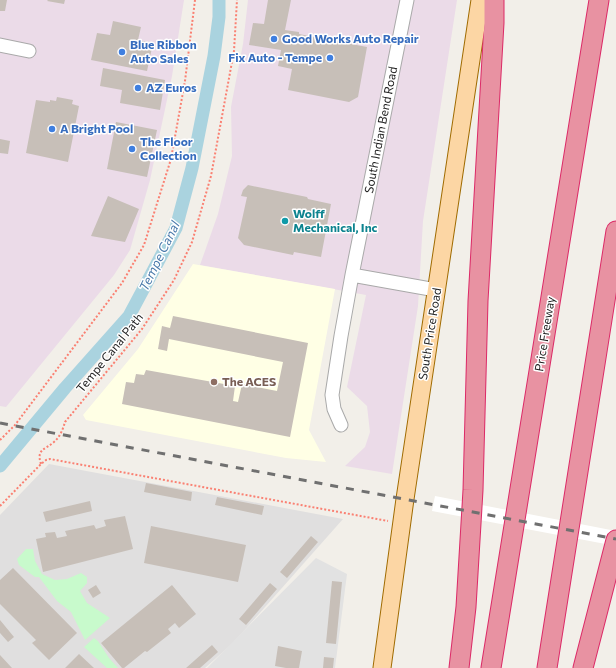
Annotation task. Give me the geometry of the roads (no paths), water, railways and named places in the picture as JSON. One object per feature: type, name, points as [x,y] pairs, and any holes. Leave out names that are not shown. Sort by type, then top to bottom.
[{"type":"highway","points":[[459,668],[466,607],[472,490],[478,301],[494,23],[494,0]]},
{"type":"highway","name":"Price Freeway","points":[[491,668],[599,0]]},
{"type":"highway","points":[[547,668],[616,231]]},
{"type":"highway","points":[[583,668],[616,540]]},
{"type":"main road","name":"South Price Road","points":[[382,668],[436,290],[480,0]]},
{"type":"street","name":"South Indian Bend Road","points":[[341,425],[334,409],[332,395],[352,275],[407,0]]},
{"type":"street","points":[[0,45],[29,51]]},
{"type":"street","points":[[352,275],[436,290]]},
{"type":"waterway","name":"Tempe Canal","points":[[0,466],[65,388],[129,316],[176,228],[192,168],[214,56],[219,17],[219,0]]},
{"type":"railway","points":[[0,423],[616,539]]},
{"type":"place","name":"Good Works Auto Repair","points":[[274,39]]},
{"type":"place","name":"Blue Ribbon Auto Sales","points":[[122,52]]},
{"type":"place","name":"Fix Auto - Tempe","points":[[330,58]]},
{"type":"place","name":"AZ Euros","points":[[138,88]]},
{"type":"place","name":"A Bright Pool","points":[[52,129]]},
{"type":"place","name":"The Floor Collection","points":[[132,149]]},
{"type":"place","name":"Wolff Mechanical, Inc","points":[[285,221]]},
{"type":"place","name":"The ACES","points":[[214,382]]}]
